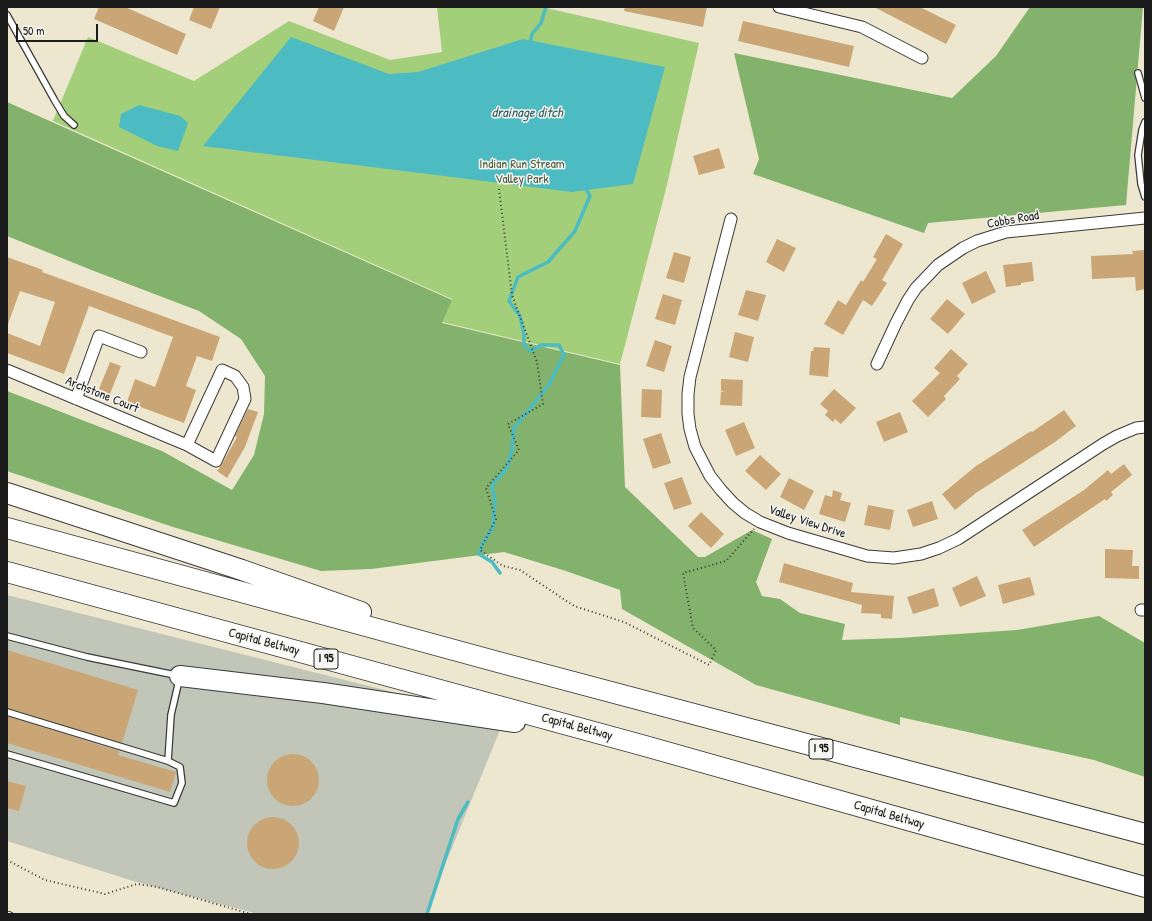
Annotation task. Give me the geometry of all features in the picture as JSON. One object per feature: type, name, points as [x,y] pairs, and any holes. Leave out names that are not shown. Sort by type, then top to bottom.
[{"type":"highway","points":[[7,493],[242,570],[498,662]]},
{"type":"highway","name":"I 95","points":[[7,528],[498,662],[1145,834]]},
{"type":"highway","name":"Capital Beltway","points":[[7,572],[645,746],[1145,887]]},
{"type":"highway","points":[[180,676],[323,693],[436,709],[645,746]]},
{"type":"street","points":[[779,7],[862,27],[922,58]]},
{"type":"street","name":"Valley View Drive","points":[[731,218],[690,377],[688,414],[690,429],[695,446],[710,476],[733,503],[745,513],[760,522],[788,533],[867,556],[894,558],[921,554],[939,548],[958,539],[1117,436],[1136,428],[1145,427]]},
{"type":"street","name":"Cobbs Road","points":[[877,364],[896,323],[916,288],[938,265],[963,248],[985,238],[1006,232],[1145,218]]},
{"type":"street","points":[[76,399],[99,336],[140,352]]},
{"type":"street","name":"Archstone Court","points":[[7,370],[187,445],[216,461],[245,399],[243,387],[235,376],[222,370],[187,445]]},
{"type":"lane","points":[[7,15],[64,116],[74,125]]},
{"type":"lane","points":[[1138,73],[1145,98]]},
{"type":"lane","points":[[1145,122],[1138,155],[1141,184],[1145,197]]},
{"type":"lane","points":[[7,636],[87,657],[180,676],[171,715],[168,762]]},
{"type":"lane","points":[[7,712],[168,762],[180,767],[182,783],[174,803],[7,754]]},
{"type":"path","points":[[499,189],[512,295],[537,362],[543,404],[508,424],[519,450],[486,488],[496,519],[480,550],[503,566],[520,570],[574,606],[624,622],[709,665],[716,650],[693,628],[683,573],[726,561],[760,522]]},
{"type":"path","points":[[7,860],[45,880],[105,894],[137,884],[157,887],[251,914]]},
{"type":"shaded area","points":[[7,595],[504,720],[425,914],[258,914],[133,881],[7,841]]},
{"type":"green space","name":"Indian Run Stream Valley Park","points":[[437,7],[542,7],[699,43],[666,189],[620,364],[442,322],[452,299],[53,121],[88,37],[194,81],[289,21],[390,60],[442,52]]},
{"type":"green space","points":[[1030,7],[1143,7],[1126,205],[928,223],[924,233],[753,174],[759,159],[734,53],[952,98],[996,56]]},
{"type":"green space","points":[[7,102],[452,300],[442,323],[620,365],[625,487],[698,557],[705,557],[752,530],[772,539],[756,582],[762,596],[780,599],[800,613],[845,624],[842,640],[899,638],[1017,630],[1099,616],[1145,643],[1145,777],[1094,760],[900,717],[900,725],[756,685],[622,609],[620,590],[566,571],[504,552],[371,569],[321,571],[173,527],[7,471],[7,391],[162,451],[232,490],[254,455],[264,414],[265,376],[241,339],[199,311],[7,236]]},
{"type":"water","name":"drainage ditch","points":[[291,37],[389,74],[418,72],[523,39],[665,67],[633,184],[572,192],[203,146]]},
{"type":"water","points":[[139,105],[180,116],[188,123],[178,151],[157,146],[119,127],[121,114]]},
{"type":"building","points":[[99,7],[125,7],[186,34],[177,55],[94,19]]},
{"type":"building","points":[[194,7],[220,7],[211,29],[189,20]]},
{"type":"building","points":[[319,7],[344,7],[334,31],[313,21]]},
{"type":"building","points":[[625,7],[707,7],[703,27],[624,11]]},
{"type":"building","points":[[874,7],[920,7],[956,25],[946,44]]},
{"type":"building","points":[[743,21],[854,46],[849,67],[738,41]]},
{"type":"building","points":[[719,148],[725,168],[699,175],[693,156]]},
{"type":"building","points":[[886,234],[903,244],[882,280],[887,283],[872,306],[863,300],[843,335],[824,324],[838,300],[846,305],[861,280],[863,282],[877,259],[873,257]]},
{"type":"building","points":[[777,239],[796,248],[784,272],[766,262]]},
{"type":"building","points":[[1144,250],[1145,289],[1136,291],[1135,277],[1092,279],[1091,256],[1133,254],[1132,251]]},
{"type":"building","points":[[674,252],[691,257],[684,283],[666,278]]},
{"type":"building","points":[[7,257],[43,270],[42,272],[220,337],[212,361],[197,356],[186,386],[196,390],[184,423],[127,402],[135,379],[155,387],[173,337],[89,306],[64,374],[7,353],[7,333],[40,346],[55,302],[20,291],[7,324]]},
{"type":"building","points":[[1032,262],[1034,281],[1006,287],[1003,265]]},
{"type":"building","points":[[986,271],[996,292],[972,304],[962,283]]},
{"type":"building","points":[[746,290],[766,295],[758,321],[738,315]]},
{"type":"building","points":[[663,294],[682,300],[675,325],[655,319]]},
{"type":"building","points":[[947,299],[965,314],[948,334],[930,319]]},
{"type":"building","points":[[735,332],[754,337],[748,362],[729,357]]},
{"type":"building","points":[[655,340],[672,346],[664,372],[646,366]]},
{"type":"building","points":[[814,347],[830,348],[828,377],[809,375],[811,351],[813,351]]},
{"type":"building","points":[[951,349],[968,364],[957,376],[960,379],[944,396],[946,399],[928,417],[912,401],[940,373],[934,368]]},
{"type":"building","points":[[110,362],[121,366],[110,394],[99,389]]},
{"type":"building","points":[[721,379],[743,380],[742,406],[720,405],[721,392],[725,392],[721,391]]},
{"type":"building","points":[[642,389],[662,390],[661,418],[641,417]]},
{"type":"building","points":[[834,389],[856,408],[841,424],[835,419],[833,422],[825,415],[828,411],[820,404]]},
{"type":"building","points":[[248,409],[258,412],[245,447],[227,478],[217,471],[237,437],[235,436]]},
{"type":"building","points":[[1064,410],[1076,426],[1055,442],[976,493],[955,510],[942,494],[976,466],[1031,431],[1032,432]]},
{"type":"building","points":[[900,412],[908,432],[884,442],[876,422]]},
{"type":"building","points":[[744,422],[755,448],[736,456],[725,430]]},
{"type":"building","points":[[661,433],[671,463],[653,469],[643,439]]},
{"type":"building","points":[[760,455],[781,474],[766,490],[745,471]]},
{"type":"building","points":[[1124,464],[1132,475],[1111,492],[1113,495],[1034,547],[1022,530],[1084,490],[1108,470],[1111,474]]},
{"type":"building","points":[[682,477],[692,504],[674,510],[664,483]]},
{"type":"building","points":[[789,478],[814,491],[804,510],[780,497]]},
{"type":"building","points":[[833,490],[842,493],[840,500],[851,503],[845,522],[819,514],[825,495],[832,497]]},
{"type":"building","points":[[932,501],[938,519],[913,527],[907,510]]},
{"type":"building","points":[[868,505],[894,510],[890,530],[864,525]]},
{"type":"building","points":[[701,512],[724,534],[711,548],[688,526]]},
{"type":"building","points":[[1105,549],[1133,550],[1132,566],[1139,566],[1139,579],[1105,578]]},
{"type":"building","points":[[784,563],[853,583],[851,592],[894,596],[892,619],[881,618],[881,614],[861,613],[862,605],[779,582]]},
{"type":"building","points":[[977,576],[986,596],[960,607],[952,588]]},
{"type":"building","points":[[1030,577],[1035,595],[1003,604],[998,585]]},
{"type":"building","points":[[934,588],[939,606],[913,614],[907,597]]},
{"type":"building","points":[[7,650],[138,690],[122,743],[7,708]]},
{"type":"building","points":[[7,716],[119,751],[118,755],[176,772],[170,792],[7,743]]},
{"type":"building","points":[[293,754],[303,756],[311,762],[317,770],[319,780],[317,790],[311,798],[303,804],[293,806],[283,804],[275,798],[269,790],[267,780],[269,770],[275,762],[283,756]]},
{"type":"building","points":[[7,781],[26,786],[19,811],[7,808]]},
{"type":"building","points":[[273,817],[283,819],[291,825],[297,833],[299,843],[297,853],[291,861],[283,867],[273,869],[263,867],[255,861],[249,853],[247,843],[249,833],[255,825],[263,819]]},
{"type":"waterway","points":[[530,44],[532,34],[541,23],[546,7]]},
{"type":"waterway","points":[[500,573],[492,562],[479,554],[483,543],[493,527],[495,503],[492,485],[507,468],[512,450],[514,428],[548,386],[564,355],[559,345],[541,345],[531,351],[524,345],[524,335],[520,316],[509,301],[518,277],[548,262],[575,231],[590,196],[584,186]]},
{"type":"waterway","points":[[427,914],[458,819],[468,802]]},
{"type":"railway","points":[[7,913],[11,914]]}]
